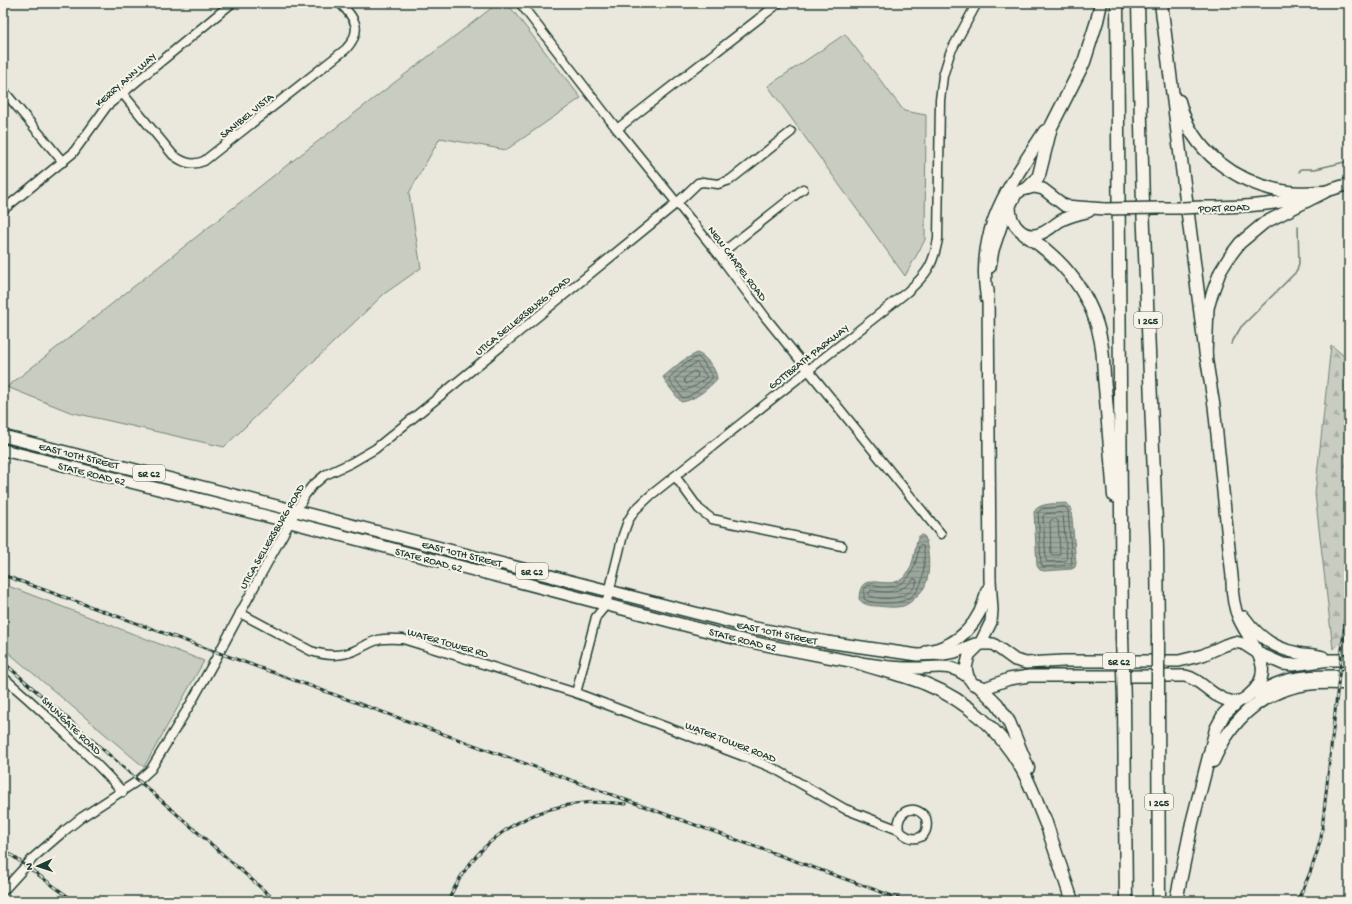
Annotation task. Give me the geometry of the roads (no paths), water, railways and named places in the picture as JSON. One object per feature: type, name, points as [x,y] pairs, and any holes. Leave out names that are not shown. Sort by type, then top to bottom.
[{"type":"highway","points":[[1028,188],[1037,179],[1039,174],[1050,127],[1084,62],[1101,3]]},
{"type":"highway","name":"I 265","points":[[1118,3],[1122,637],[1126,901]]},
{"type":"highway","name":"I 265","points":[[1138,3],[1143,198],[1157,548],[1159,901]]},
{"type":"highway","points":[[1161,3],[1206,356]]},
{"type":"highway","points":[[1170,72],[1175,80],[1180,106],[1196,139],[1205,150],[1228,170],[1254,184],[1271,189],[1289,192],[1324,192]]},
{"type":"highway","points":[[987,298],[984,280],[985,258],[987,241],[992,224],[1006,192],[1046,130],[1050,127]]},
{"type":"highway","points":[[1024,234],[1051,253],[1070,273],[1086,298],[1098,329],[1103,357],[1112,476],[1122,559]]},
{"type":"highway","name":"SR 62","points":[[856,662],[927,684],[952,697],[976,714],[1001,737],[1015,757],[1023,772],[1046,824],[1072,901]]},
{"type":"highway","points":[[1204,778],[1229,732],[1241,718],[1258,703],[1285,690],[1305,684],[1349,683]]},
{"type":"highway","points":[[980,687],[997,704],[1009,722],[1033,782],[1046,824]]},
{"type":"highway","points":[[1176,901],[1192,823],[1211,746],[1218,724],[1224,714],[1237,702]]},
{"type":"main road","name":"PORT ROAD","points":[[1028,188],[1034,187],[1043,189],[1065,206],[1101,208],[1202,208],[1243,207],[1288,201],[1349,184]]},
{"type":"main road","points":[[1028,188],[1016,194],[1011,201],[1010,207],[1012,222],[1024,234],[1040,234],[1067,218],[1101,208]]},
{"type":"main road","points":[[856,662],[908,668],[947,667],[957,669],[968,677],[973,684],[980,687],[990,687],[1009,679],[1029,676],[1185,676],[1196,680],[1221,698],[1230,702],[1243,700],[1252,693],[1260,683],[1263,672],[1262,663],[1239,618],[1232,597],[1232,580],[1224,496],[1214,406],[1206,356],[1208,308],[1220,272],[1230,256],[1246,238],[1264,223],[1300,203],[1324,192]]},
{"type":"main road","points":[[968,677],[966,668],[967,659],[991,622],[987,298],[993,250],[1004,217],[1010,207]]},
{"type":"main road","name":"EAST 10TH STREET","points":[[3,436],[750,627],[827,642],[923,655],[955,652],[976,645]]},
{"type":"main road","name":"STATE ROAD 62","points":[[3,450],[290,522],[735,639],[856,662]]},
{"type":"main road","points":[[905,653],[930,650],[940,647],[961,635],[979,615],[990,580]]},
{"type":"main road","points":[[1232,580],[1238,605],[1243,616],[1259,635],[1280,648],[1291,652],[1316,655],[1330,660]]},
{"type":"main road","name":"SR 62","points":[[976,645],[993,644],[1015,660],[1026,663],[1058,661],[1179,661],[1203,655],[1235,642],[1244,644],[1258,653]]},
{"type":"main road","points":[[1258,653],[1277,662],[1289,665],[1330,660],[1349,660]]},
{"type":"main road","points":[[1252,693],[1299,678],[1349,676]]},
{"type":"street","name":"KERRY ANN WAY","points":[[3,210],[63,162],[78,148],[107,106],[232,3]]},
{"type":"street","name":"SANIBEL VISTA","points":[[123,94],[173,155],[189,164],[197,164],[211,157],[349,46],[355,36],[355,21],[340,3]]},
{"type":"street","name":"NEW CHAPEL ROAD","points":[[520,3],[617,129],[719,255],[766,318],[941,534]]},
{"type":"street","points":[[617,129],[779,3]]},
{"type":"street","name":"GOTTBRATH PARKWAY","points":[[576,693],[596,616],[606,605],[608,591],[623,535],[628,521],[641,505],[675,476],[907,292],[921,280],[928,270],[934,258],[938,239],[940,100],[943,76],[950,53],[977,3]]},
{"type":"street","points":[[3,90],[63,162]]},
{"type":"street","name":"UTICA SELLERSBURG ROAD","points":[[3,891],[34,857],[63,832],[82,817],[123,792],[143,777],[156,762],[191,703],[295,511],[305,495],[317,481],[325,475],[352,463],[375,448],[677,203],[698,183],[703,182],[718,184],[730,180],[791,132]]},
{"type":"street","points":[[719,255],[803,189]]},
{"type":"street","points":[[675,476],[699,509],[712,519],[842,546]]},
{"type":"street","name":"WATER TOWER RD","points":[[240,613],[319,654],[334,656],[354,651],[378,640],[390,638],[403,639],[550,684]]},
{"type":"street","name":"SHUNGATE ROAD","points":[[3,677],[103,770],[123,792]]},
{"type":"street","name":"WATER TOWER ROAD","points":[[550,684],[756,761],[775,769],[845,809],[899,830]]},
{"type":"water","points":[[697,353],[704,357],[710,364],[717,375],[717,379],[696,397],[681,402],[663,377],[682,361]]},
{"type":"water","points":[[1067,503],[1071,507],[1076,563],[1075,567],[1072,569],[1040,570],[1037,566],[1034,512],[1036,509],[1044,505]]},
{"type":"water","points":[[922,535],[925,537],[929,568],[925,586],[919,594],[909,603],[900,607],[873,606],[865,604],[861,601],[859,599],[860,590],[864,584],[868,582],[895,582],[902,579],[906,575],[913,560],[918,538]]},
{"type":"waterway","points":[[1299,172],[1301,169],[1315,169],[1349,161]]},
{"type":"waterway","points":[[1231,344],[1241,327],[1297,271],[1299,263],[1298,226]]},
{"type":"railway","points":[[3,575],[906,901]]},
{"type":"railway","points":[[1297,901],[1311,871],[1321,838],[1349,586]]},
{"type":"railway","points":[[3,662],[276,901]]},
{"type":"railway","points":[[448,901],[462,875],[478,854],[498,836],[520,821],[544,811],[570,805],[598,802],[626,804]]},
{"type":"railway","points":[[3,849],[74,901]]}]
